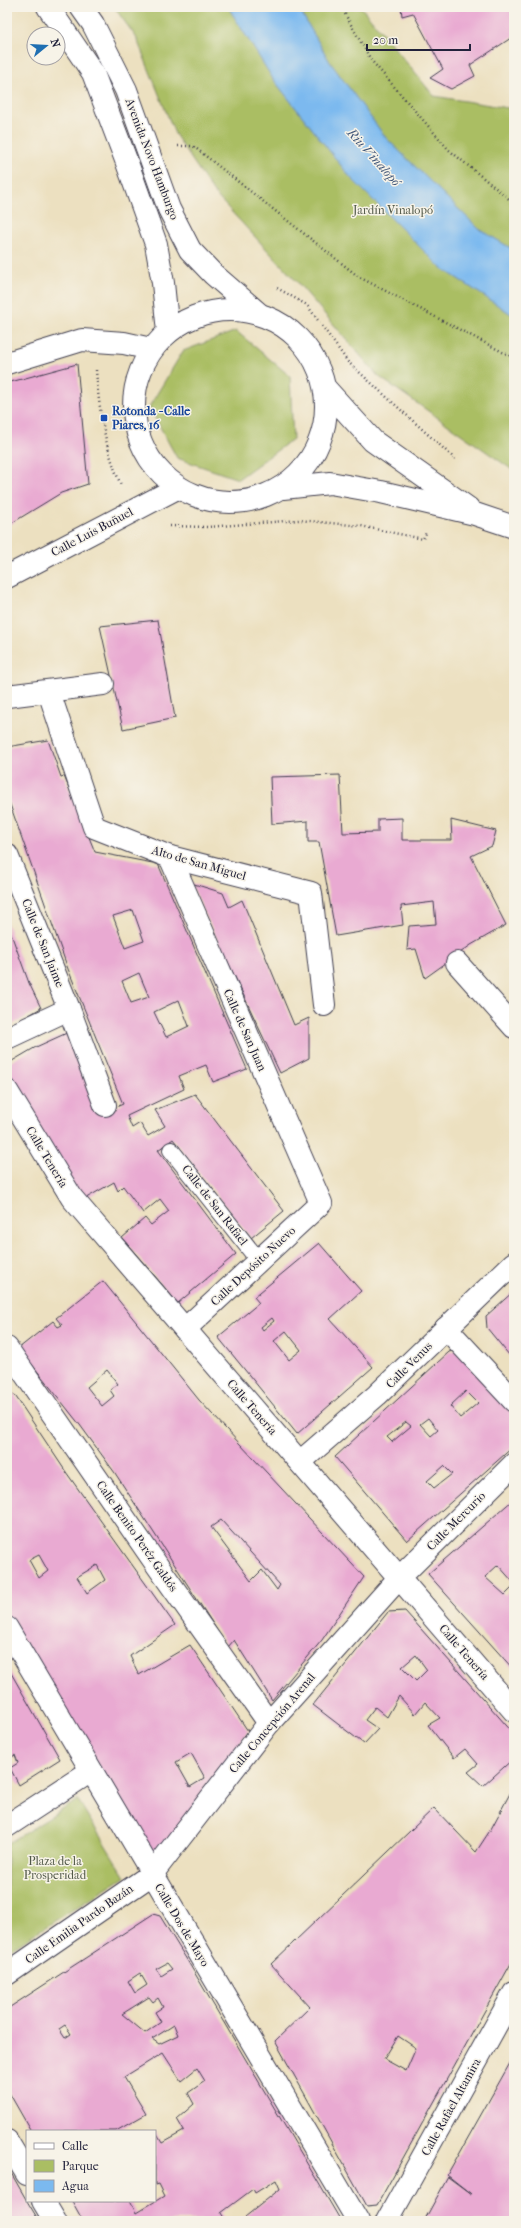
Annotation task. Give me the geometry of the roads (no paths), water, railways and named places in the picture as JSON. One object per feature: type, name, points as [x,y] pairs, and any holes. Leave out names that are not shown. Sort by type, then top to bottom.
[{"type":"street","name":"Avenida Novo Hamburgo","points":[[48,7],[93,73],[126,160],[156,244],[163,283],[168,332]]},
{"type":"street","name":"Avenida Novo Hamburgo","points":[[81,7],[93,24],[126,90],[169,210],[190,250],[213,274],[258,313]]},
{"type":"street","points":[[226,309],[258,313],[282,324],[302,341],[317,362],[325,388],[327,416],[319,444],[304,468],[283,488],[258,500],[230,503],[203,499],[178,488],[154,466],[139,439],[133,408],[137,378],[151,349],[168,332],[196,315],[226,309]]},
{"type":"street","points":[[7,363],[82,340],[124,343],[151,349]]},
{"type":"street","points":[[325,388],[373,441],[440,498],[475,514],[514,527]]},
{"type":"street","points":[[283,488],[330,483],[440,498]]},
{"type":"street","name":"Calle Luis Buñuel","points":[[7,577],[178,488]]},
{"type":"street","points":[[7,696],[49,692],[103,684]]},
{"type":"street","name":"Alto de San Miguel","points":[[49,692],[94,827],[170,857],[311,893],[324,1005]]},
{"type":"street","name":"Calle de San Jaime","points":[[7,855],[69,1009],[105,1105]]},
{"type":"street","name":"Calle de San Juan","points":[[170,857],[321,1203]]},
{"type":"street","points":[[457,963],[514,1027]]},
{"type":"street","points":[[7,1038],[69,1009]]},
{"type":"street","name":"Calle Tenería","points":[[7,1091],[72,1198],[514,1711]]},
{"type":"street","name":"Calle Depósito Nuevo","points":[[185,1329],[321,1203]]},
{"type":"street","name":"Calle Venus","points":[[300,1462],[377,1396],[514,1263]]},
{"type":"street","points":[[446,1328],[514,1402]]},
{"type":"street","name":"Calle Benito Peréz Galdós","points":[[7,1348],[159,1568],[269,1723]]},
{"type":"street","name":"Calle Mercurio","points":[[399,1578],[514,1464]]},
{"type":"street","name":"Calle Concepción Arenal","points":[[152,1874],[269,1723],[399,1578]]},
{"type":"street","name":"Calle Dos de Mayo","points":[[9,1635],[91,1770],[358,2221]]},
{"type":"street","points":[[7,1826],[91,1770]]},
{"type":"street","name":"Calle Emilia Pardo Bazán","points":[[7,1974],[152,1874]]},
{"type":"street","name":"Calle Rafael Altamira","points":[[387,2221],[514,1993]]},
{"type":"street","points":[[7,2140],[26,2172]]},
{"type":"street","points":[[44,2202],[55,2221]]},
{"type":"lane","name":"Calle de San Rafael","points":[[171,1150],[258,1261]]},
{"type":"water","name":"Riu Vinalopó","points":[[228,7],[298,7],[330,62],[386,138],[479,229],[514,250],[514,316],[440,267],[350,177],[273,79]]},
{"type":"place","name":"Rotonda - Calle Piares, 16","points":[[104,418]]},
{"type":"park label","name":"Jardín Vinalopó","points":[[393,210]]},
{"type":"park label","name":"Plaza de la Prosperidad","points":[[55,1868]]}]
